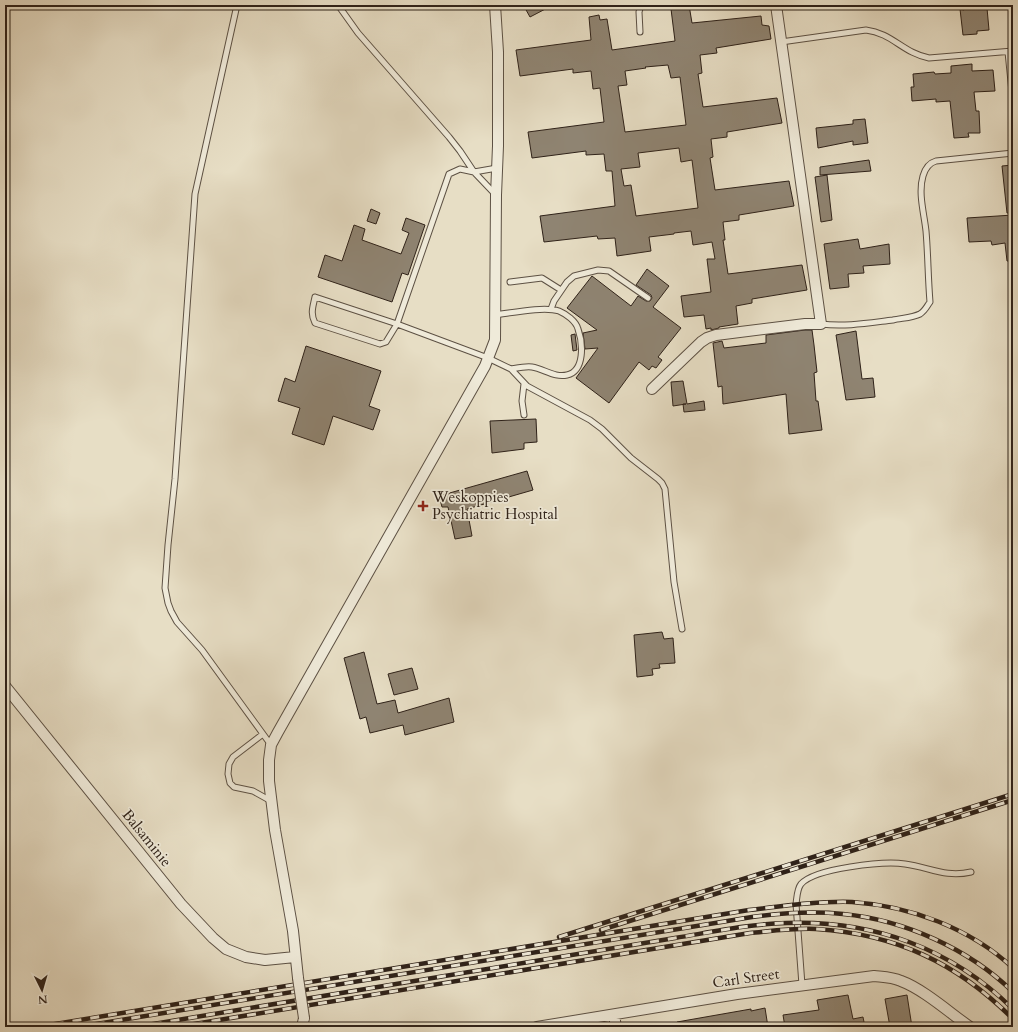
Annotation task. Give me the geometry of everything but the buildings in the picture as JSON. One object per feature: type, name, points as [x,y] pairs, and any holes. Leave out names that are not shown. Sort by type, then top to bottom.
[{"type":"street","points":[[303,1022],[293,931],[275,830],[268,770],[271,745],[488,358],[495,340],[498,79],[495,5]]},
{"type":"street","points":[[652,388],[692,350],[707,338],[716,335],[784,326],[821,324],[776,5]]},
{"type":"street","name":"Balsaminie","points":[[5,686],[182,904],[213,938],[226,949],[246,957],[265,960],[295,957]]},
{"type":"street","name":"Carl Street","points":[[537,1027],[737,994],[874,976],[889,977],[914,987],[970,1027]]},
{"type":"street","points":[[614,1015],[616,1027]]},
{"type":"lane","points":[[237,5],[195,194],[175,478],[165,588],[168,603],[177,622],[202,650],[271,745]]},
{"type":"lane","points":[[338,5],[358,33],[449,137],[474,172],[496,195]]},
{"type":"lane","points":[[640,32],[639,12],[641,5]]},
{"type":"lane","points":[[781,42],[866,30],[876,31],[888,37],[909,52],[929,58],[1011,51],[1013,102]]},
{"type":"lane","points":[[821,324],[859,325],[920,314],[926,309],[930,302],[926,232],[921,187],[926,167],[932,162],[936,161],[1013,153]]},
{"type":"lane","points":[[497,168],[474,172],[460,169],[449,174],[397,324],[386,342],[380,344],[315,323],[312,316],[315,297],[397,324],[488,358],[511,369],[524,384],[590,420],[602,429],[631,458],[662,483],[665,489],[674,582],[682,629]]},
{"type":"lane","points":[[551,309],[561,290],[574,276],[587,272],[605,270],[614,274],[648,298]]},
{"type":"lane","points":[[510,282],[542,278],[561,290]]},
{"type":"lane","points":[[495,315],[551,309],[568,316],[578,329],[581,349],[579,365],[574,372],[565,375],[553,374],[532,366],[511,369]]},
{"type":"lane","points":[[524,384],[522,401],[524,415]]},
{"type":"lane","points":[[263,734],[233,757],[228,769],[228,779],[234,787],[260,794],[272,801]]},
{"type":"lane","points":[[802,985],[796,899],[800,885],[806,879],[825,872],[874,864],[904,864],[945,874],[964,874],[971,872]]},
{"type":"railway","points":[[559,937],[1013,794]]},
{"type":"railway","points":[[601,930],[1013,800]]},
{"type":"railway","points":[[37,1027],[749,910],[813,903],[852,902],[874,904],[917,914],[978,941],[1013,968]]},
{"type":"railway","points":[[78,1027],[752,917],[798,913],[832,913],[866,917],[912,930],[935,939],[956,950],[977,963],[1013,992]]},
{"type":"railway","points":[[135,1027],[731,929],[787,923],[819,923],[850,927],[880,933],[909,942],[937,954],[964,969],[1013,1009]]},
{"type":"railway","points":[[176,1027],[750,933],[808,929],[845,932],[873,937],[924,955],[947,967],[970,982],[992,999],[1013,1019]]},
{"type":"place","name":"Weskoppies Psychiatric Hospital","points":[[423,506]]}]
